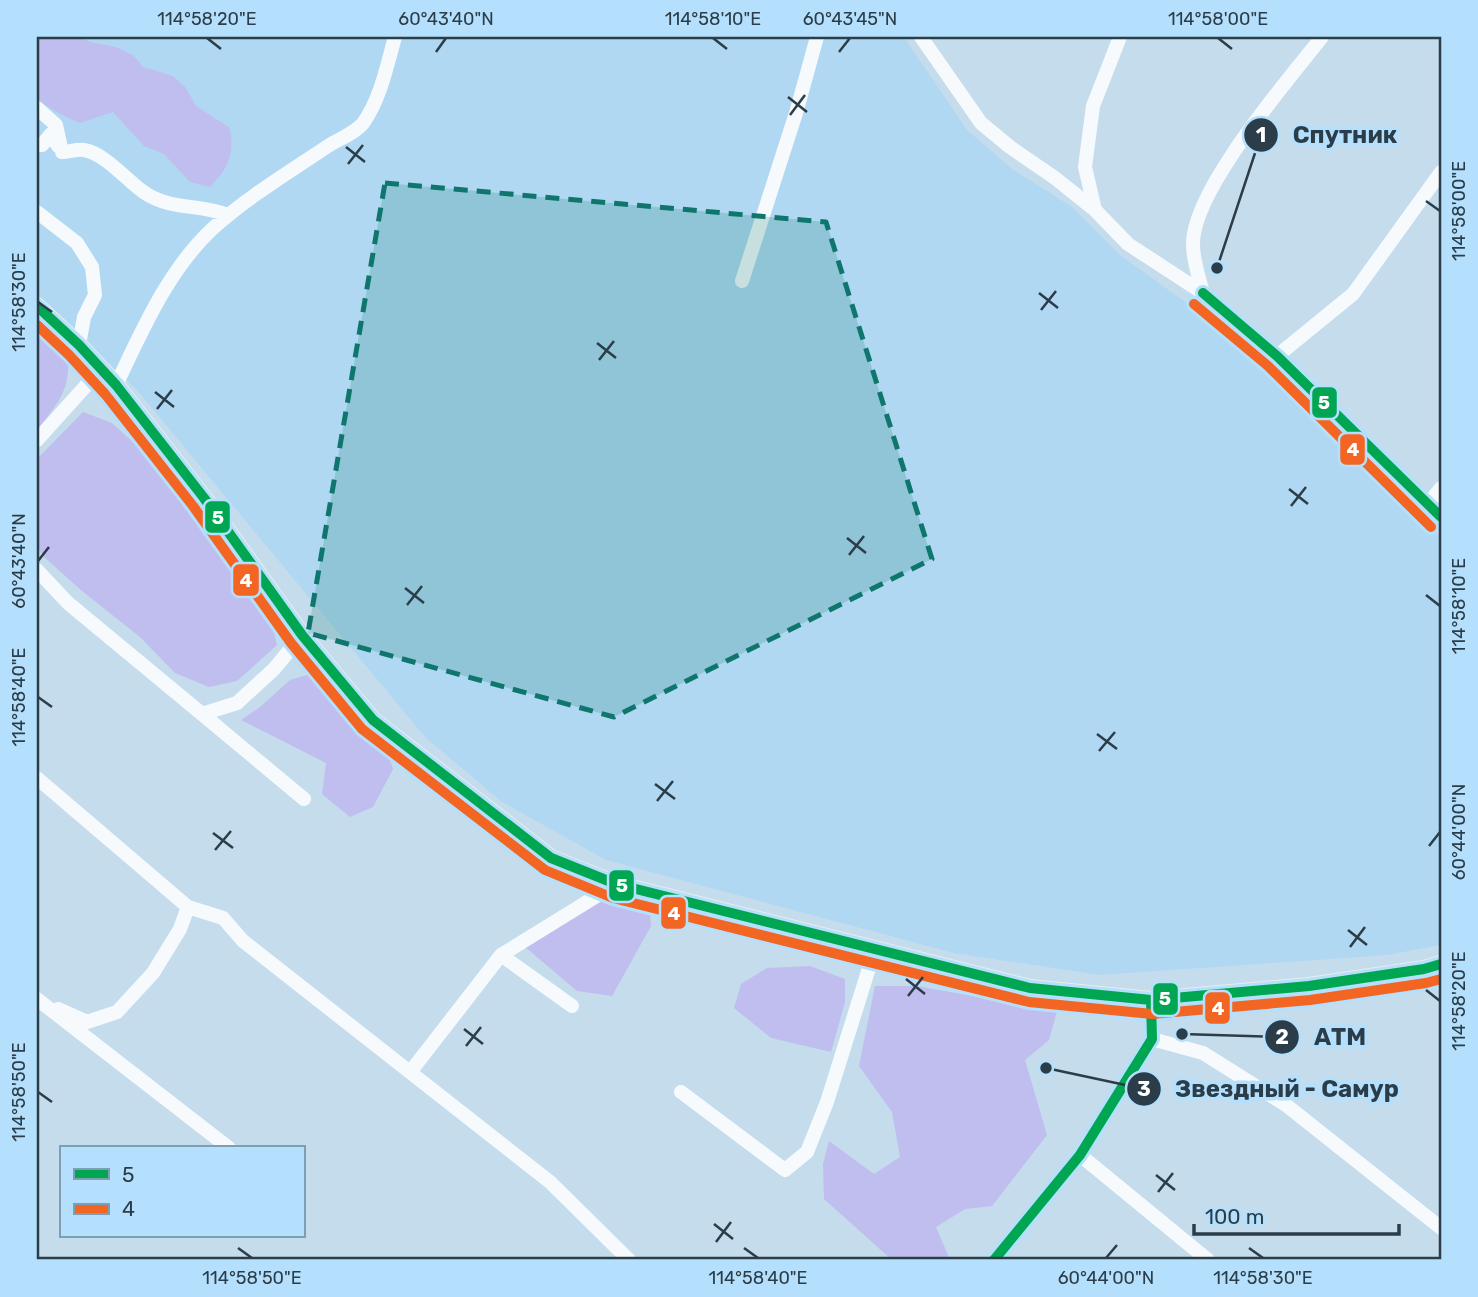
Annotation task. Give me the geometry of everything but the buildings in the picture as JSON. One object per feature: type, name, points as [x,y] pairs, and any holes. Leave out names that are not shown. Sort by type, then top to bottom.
[{"type":"main road","points":[[37,306],[79,345],[116,385],[204,498],[302,635],[373,720],[551,858],[616,884],[1030,988],[1151,1000],[1309,986],[1433,966]]},
{"type":"street","points":[[116,385],[145,324],[181,263],[228,215],[363,125],[381,87],[395,37]]},
{"type":"street","points":[[742,281],[796,113],[817,37]]},
{"type":"street","points":[[920,37],[981,123],[1095,210],[1128,244],[1203,293],[1277,356],[1441,517]]},
{"type":"street","points":[[1095,210],[1085,167],[1093,106],[1120,37]]},
{"type":"street","points":[[1203,293],[1192,244],[1199,211],[1247,132],[1322,37]]},
{"type":"street","points":[[37,108],[56,125],[62,152]]},
{"type":"street","points":[[37,145],[42,145],[51,134],[62,152]]},
{"type":"street","points":[[62,152],[85,150],[114,167],[146,194],[176,206],[211,208],[228,215]]},
{"type":"street","points":[[1277,356],[1353,294],[1441,172]]},
{"type":"street","points":[[37,212],[77,243],[92,267],[95,295],[84,317],[79,345]]},
{"type":"street","points":[[37,440],[101,369]]},
{"type":"street","points":[[1428,504],[1441,488]]},
{"type":"street","points":[[37,570],[68,603],[303,799]]},
{"type":"street","points":[[202,714],[237,703],[274,669],[302,635]]},
{"type":"street","points":[[37,778],[188,908],[223,918],[243,942],[550,1182],[629,1260]]},
{"type":"street","points":[[411,1071],[501,955],[616,884]]},
{"type":"street","points":[[37,999],[86,1022],[117,1012],[153,973],[180,929],[188,908]]},
{"type":"street","points":[[681,1092],[785,1170],[807,1152],[827,1102],[874,949]]},
{"type":"street","points":[[501,955],[572,1006]]},
{"type":"street","points":[[1433,966],[1441,982]]},
{"type":"street","points":[[37,999],[226,1146]]},
{"type":"street","points":[[994,1260],[1080,1155],[1152,1038],[1151,1000]]},
{"type":"street","points":[[1152,1038],[1203,1053],[1286,1105],[1441,1228]]},
{"type":"street","points":[[1080,1155],[1208,1260]]},
{"type":"highlighted area","points":[[385,183],[826,222],[932,559],[614,717],[308,633]]},
{"type":"shaded area","points":[[37,37],[904,37],[967,130],[1012,169],[1072,207],[1120,255],[1235,338],[1441,537],[1441,945],[1387,955],[1100,975],[954,953],[606,860],[502,802],[425,737],[136,389],[37,296]]},
{"type":"shaded area","points":[[37,37],[81,37],[90,42],[116,47],[134,56],[143,67],[173,76],[186,88],[196,106],[230,128],[229,160],[222,174],[210,187],[190,182],[164,154],[144,146],[113,112],[80,123],[47,106],[37,98]]},
{"type":"shaded area","points":[[37,328],[68,357],[68,369],[61,397],[37,431]]},
{"type":"shaded area","points":[[83,412],[112,423],[149,457],[191,505],[271,619],[277,645],[237,681],[209,687],[175,673],[140,637],[82,591],[43,556],[37,547],[37,459]]},
{"type":"shaded area","points":[[314,673],[383,738],[393,769],[373,807],[350,817],[322,794],[326,763],[241,720],[290,680]]},
{"type":"shaded area","points":[[595,889],[629,894],[650,909],[651,926],[612,996],[577,991],[525,947],[553,915]]},
{"type":"shaded area","points":[[810,966],[845,979],[845,1002],[831,1052],[771,1038],[734,1008],[741,984],[767,968]]},
{"type":"shaded area","points":[[875,986],[917,986],[1027,1006],[1058,1008],[1049,1040],[1025,1060],[1047,1135],[992,1206],[965,1209],[936,1227],[950,1260],[892,1260],[824,1199],[823,1164],[829,1141],[874,1174],[900,1157],[892,1112],[859,1066]]},
{"type":"transit line","name":"5","points":[[1203,293],[1277,356],[1441,517]]},
{"type":"transit line","name":"4","points":[[1194,304],[1268,366],[1431,527]]},
{"type":"transit line","name":"5","points":[[37,306],[79,345],[116,385],[204,498],[302,635],[373,720],[551,858],[616,884],[1030,988],[1151,1000],[1309,986],[1424,969],[1441,964]]},
{"type":"transit line","name":"4","points":[[37,325],[105,394],[193,506],[291,643],[362,729],[545,870],[613,898],[1029,1002],[1152,1014],[1310,1000],[1441,979]]},
{"type":"transit line","name":"5","points":[[994,1260],[1080,1155],[1152,1039],[1151,1000]]},
{"type":"place","name":"Спутник","points":[[1217,268]]},
{"type":"place","name":"АТМ","points":[[1182,1034]]},
{"type":"place","name":"Звездный - Самур","points":[[1046,1068]]}]
